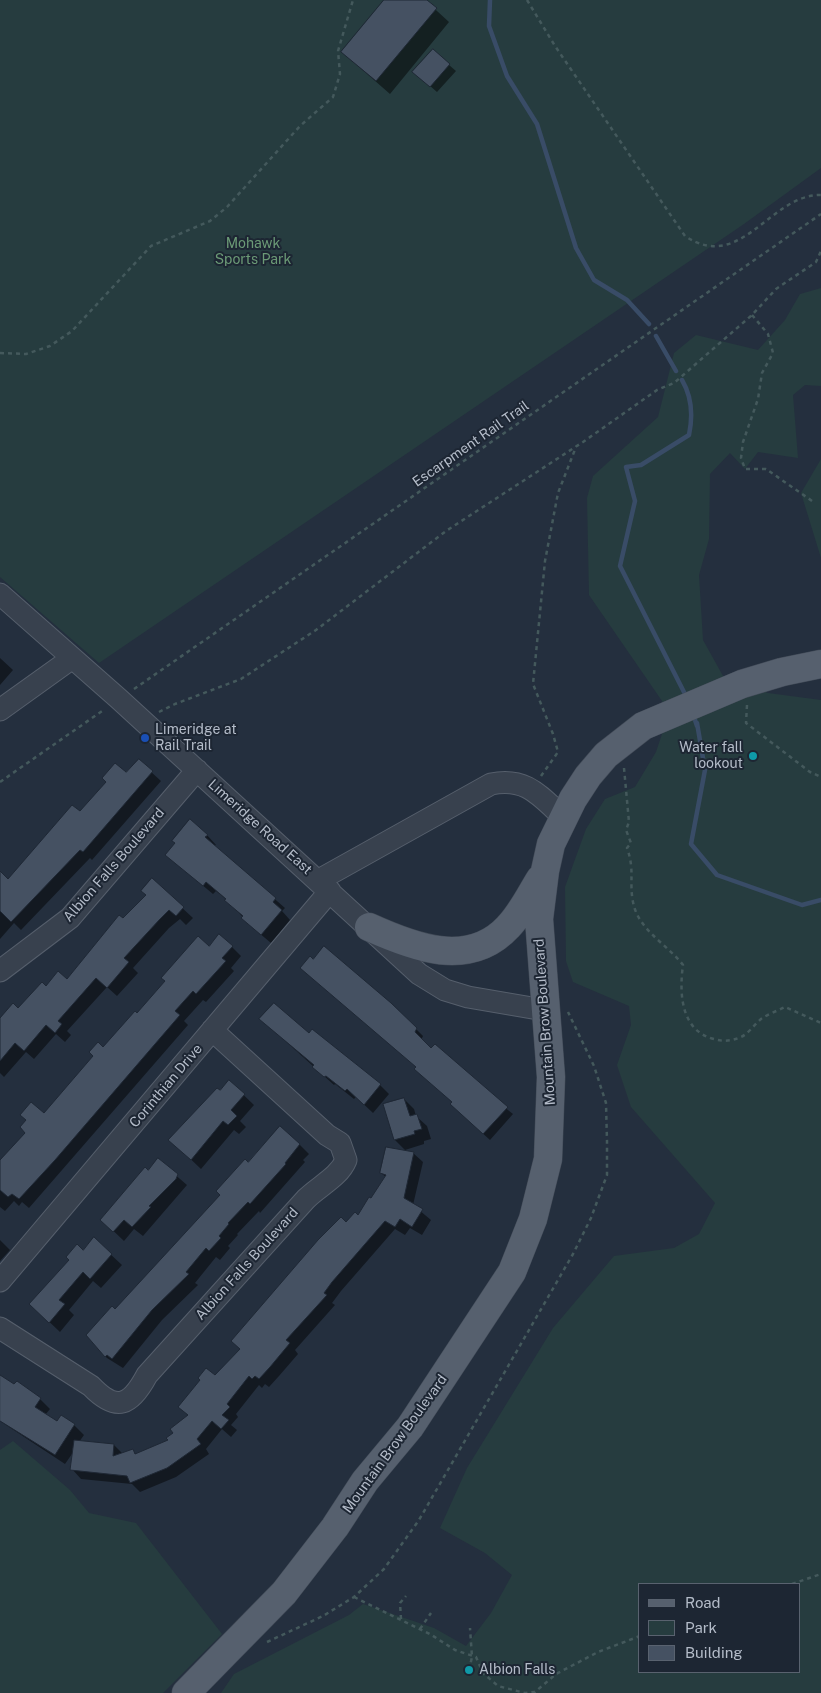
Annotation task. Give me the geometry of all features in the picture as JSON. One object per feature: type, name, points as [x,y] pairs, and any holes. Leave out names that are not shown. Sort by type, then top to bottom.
[{"type":"main road","name":"Mountain Brow Boulevard","points":[[186,1693],[290,1586],[335,1527],[365,1482],[410,1428],[512,1272],[533,1219],[548,1159],[551,1077],[544,1010],[539,919],[545,871],[551,844],[563,817],[596,767],[627,736],[655,719],[743,690],[782,672],[821,664]]},
{"type":"main road","points":[[369,927],[402,941],[425,948],[460,952],[476,948],[498,937],[510,926],[545,871]]},
{"type":"street","name":"Limeridge Road East","points":[[0,594],[325,885],[419,974],[445,990],[468,997],[544,1010]]},
{"type":"street","points":[[0,710],[71,659]]},
{"type":"street","name":"Albion Falls Boulevard","points":[[0,971],[70,918],[197,770]]},
{"type":"street","points":[[325,885],[491,784],[509,781],[533,791],[563,817]]},
{"type":"street","name":"Corinthian Drive","points":[[0,1281],[212,1030],[325,885]]},
{"type":"street","name":"Albion Falls Boulevard","points":[[0,1328],[91,1386],[102,1398],[114,1403],[129,1401],[137,1394],[147,1375],[306,1199],[318,1186],[342,1170],[346,1160],[340,1143],[327,1135],[212,1030]]},
{"type":"path","points":[[0,353],[26,354],[50,346],[72,332],[151,246],[210,221],[227,207],[300,126],[333,97],[340,74],[338,51],[353,0]]},
{"type":"path","points":[[527,0],[550,38],[685,236],[699,245],[724,246],[738,240],[804,195],[821,195]]},
{"type":"path","name":"Escarpment Rail Trail","points":[[131,691],[821,214]]},
{"type":"path","points":[[154,715],[174,704],[241,679],[316,630],[446,531],[577,446],[657,390],[674,383],[752,315],[776,289],[816,262],[821,251]]},
{"type":"path","points":[[752,315],[768,334],[772,353],[762,373],[758,399],[743,442],[741,458],[745,469],[766,469],[815,503]]},
{"type":"path","points":[[533,791],[558,752],[553,734],[533,684],[545,561],[558,494],[577,446]]},
{"type":"path","points":[[743,690],[747,705],[746,723],[810,772],[821,776]]},
{"type":"path","points":[[0,782],[110,705]]},
{"type":"path","points":[[624,764],[624,782],[629,822],[626,830],[631,843],[627,848],[632,861],[633,903],[644,926],[683,965],[681,979],[684,1011],[692,1027],[704,1037],[723,1042],[741,1037],[762,1018],[785,1007],[821,1023]]},
{"type":"path","points":[[795,1583],[821,1574]]},
{"type":"path","points":[[260,1647],[323,1616],[354,1596],[420,1629],[455,1650],[476,1657],[483,1673],[498,1686],[524,1693],[536,1692],[556,1674],[598,1652],[638,1637]]},
{"type":"path","points":[[401,1620],[400,1603],[406,1596]]},
{"type":"path","points":[[420,1629],[431,1613]]},
{"type":"path","points":[[469,1670],[472,1657],[470,1628]]},
{"type":"green space","name":"Mohawk Sports Park","points":[[0,0],[821,0],[821,168],[744,224],[99,663],[0,577]]},
{"type":"green space","points":[[821,288],[821,386],[805,385],[793,395],[798,458],[758,452],[745,469],[730,453],[710,474],[709,539],[699,575],[703,640],[723,676],[768,693],[821,700],[821,1693],[221,1693],[234,1674],[349,1615],[363,1604],[434,1628],[466,1646],[491,1613],[512,1575],[485,1553],[440,1528],[467,1468],[553,1328],[614,1256],[674,1248],[699,1234],[715,1203],[631,1107],[617,1065],[631,1025],[629,1006],[573,982],[566,961],[565,887],[586,829],[605,799],[635,787],[656,752],[663,731],[662,701],[589,595],[587,498],[593,476],[658,417],[674,353],[696,335],[758,350],[785,320],[800,294]]},
{"type":"green space","points":[[821,459],[821,558],[801,493]]},
{"type":"green space","points":[[13,1441],[70,1490],[89,1513],[136,1523],[222,1634],[163,1693],[0,1693],[0,1450]]},
{"type":"building","points":[[384,0],[427,0],[437,8],[376,81],[341,52]]},
{"type":"building","points":[[433,49],[450,64],[430,87],[412,72]]},
{"type":"building","points":[[139,759],[153,771],[83,852],[80,850],[11,922],[0,911],[0,871],[8,879],[72,805],[80,811],[106,782],[102,778],[115,763],[126,772]]},
{"type":"building","points":[[190,819],[208,835],[205,837],[276,898],[273,902],[282,910],[261,935],[241,918],[243,916],[224,900],[226,899],[206,882],[203,886],[165,855],[175,843],[172,841]]},
{"type":"building","points":[[152,878],[184,907],[176,916],[169,910],[160,919],[124,958],[129,962],[107,988],[96,978],[58,1021],[62,1024],[55,1033],[46,1025],[24,1051],[15,1043],[0,1061],[0,1018],[13,1003],[18,1008],[42,982],[46,986],[58,971],[67,979],[119,915],[123,918],[146,895],[141,891]]},
{"type":"building","points":[[219,934],[233,946],[222,958],[226,961],[196,994],[193,991],[175,1011],[180,1015],[19,1199],[12,1194],[8,1197],[0,1190],[0,1160],[25,1133],[20,1127],[26,1120],[20,1115],[31,1102],[44,1113],[93,1056],[89,1052],[98,1042],[103,1047],[135,1011],[137,1013],[165,981],[161,978],[198,936],[209,946]]},
{"type":"building","points":[[324,946],[391,1003],[417,1028],[415,1032],[431,1048],[435,1044],[508,1107],[483,1134],[450,1104],[452,1102],[414,1069],[416,1067],[300,968],[310,956],[313,959]]},
{"type":"building","points":[[274,1003],[309,1033],[312,1029],[381,1084],[364,1105],[347,1089],[345,1091],[326,1076],[324,1077],[312,1067],[314,1065],[259,1019]]},
{"type":"building","points":[[229,1080],[245,1094],[231,1110],[237,1116],[228,1125],[223,1121],[191,1160],[168,1140],[217,1088],[220,1090]]},
{"type":"building","points":[[404,1098],[410,1116],[417,1114],[422,1129],[414,1131],[415,1134],[394,1140],[383,1104]]},
{"type":"building","points":[[280,1126],[300,1144],[286,1164],[250,1204],[248,1202],[228,1223],[219,1236],[221,1238],[209,1251],[206,1248],[186,1272],[189,1274],[152,1310],[112,1359],[107,1355],[105,1357],[86,1335],[112,1306],[115,1309],[220,1195],[216,1191],[245,1159],[248,1162]]},
{"type":"building","points":[[386,1147],[414,1152],[404,1198],[423,1209],[412,1227],[400,1219],[395,1227],[385,1221],[332,1282],[324,1293],[327,1295],[286,1340],[290,1343],[270,1367],[259,1379],[255,1376],[252,1379],[249,1376],[227,1404],[230,1407],[222,1415],[229,1420],[221,1429],[212,1421],[197,1439],[201,1444],[167,1468],[130,1483],[127,1476],[70,1470],[74,1440],[114,1444],[113,1456],[133,1449],[135,1454],[168,1440],[166,1438],[173,1433],[170,1429],[188,1415],[178,1407],[200,1380],[198,1378],[206,1368],[215,1375],[240,1349],[231,1341],[318,1240],[341,1217],[346,1222],[355,1212],[358,1215],[369,1197],[371,1198],[386,1175],[380,1173]]},
{"type":"building","points":[[158,1158],[178,1174],[176,1179],[149,1206],[151,1207],[132,1227],[124,1220],[113,1232],[100,1220],[145,1167],[148,1170]]},
{"type":"building","points":[[94,1237],[112,1254],[90,1279],[83,1272],[59,1300],[65,1304],[49,1323],[29,1304],[69,1260],[66,1257],[77,1244],[83,1250]]},
{"type":"building","points":[[0,1375],[14,1384],[17,1381],[41,1398],[35,1407],[57,1421],[61,1415],[75,1424],[55,1455],[0,1421]]},
{"type":"waterway","points":[[490,0],[489,26],[507,76],[537,124],[576,248],[594,280],[627,300],[649,324]]},
{"type":"waterway","points":[[656,336],[676,371]]},
{"type":"waterway","points":[[682,380],[688,393],[691,407],[689,435],[641,465],[626,467],[635,501],[620,566],[687,698]]},
{"type":"waterway","points":[[693,714],[697,726],[697,723],[705,770],[691,844],[717,875],[802,905],[821,900]]},
{"type":"place","name":"Limeridge at Rail Trail","points":[[145,738]]},
{"type":"place","name":"Water fall lookout","points":[[753,756]]},
{"type":"place","name":"Albion Falls","points":[[469,1670]]}]
